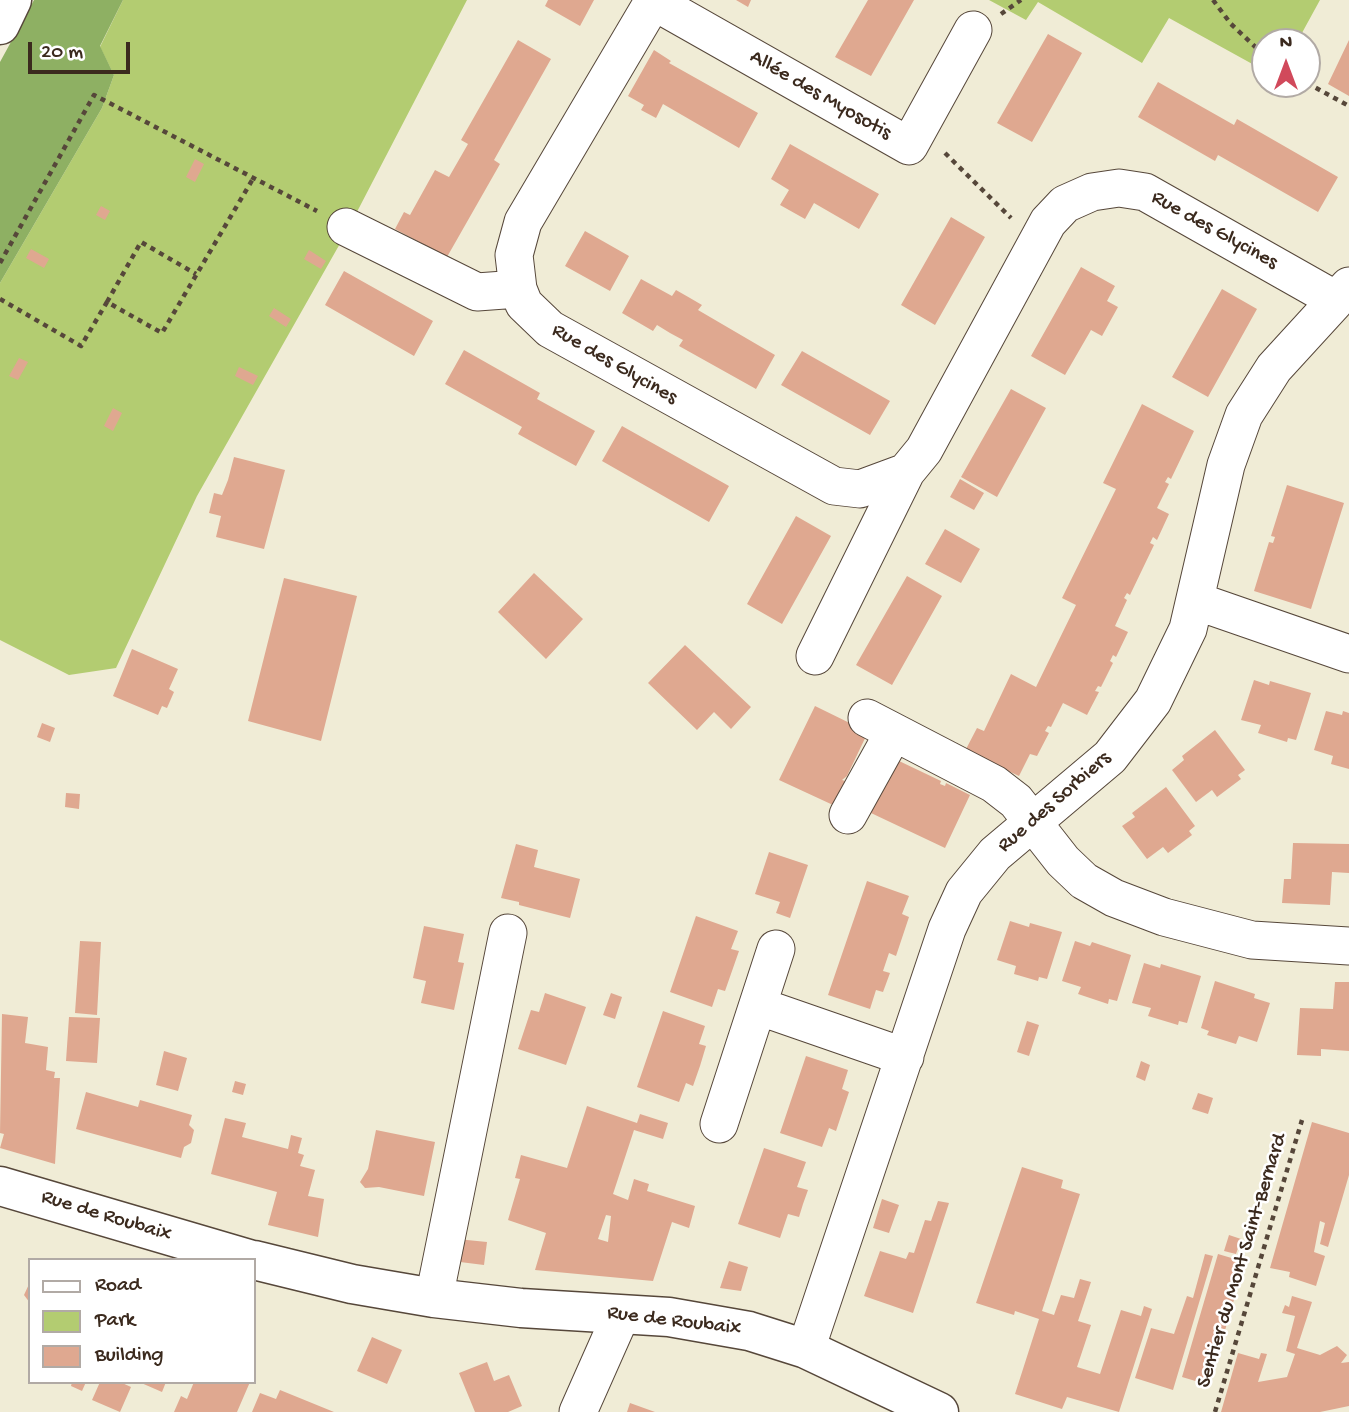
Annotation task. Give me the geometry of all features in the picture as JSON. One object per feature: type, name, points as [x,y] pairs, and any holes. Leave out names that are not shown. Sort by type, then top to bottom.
[{"type":"main road","points":[[0,25],[12,0]]},
{"type":"main road","name":"Rue de Roubaix","points":[[0,1186],[246,1258]]},
{"type":"main road","name":"Rue de Roubaix","points":[[256,1261],[352,1284],[434,1298],[708,1322],[749,1331],[806,1349],[916,1407]]},
{"type":"street","name":"Allée des Myosotis","points":[[654,1],[909,146],[973,30]]},
{"type":"street","name":"Rue des Glycines","points":[[654,1],[523,222],[514,255],[518,289],[524,304],[550,329],[806,474],[834,486],[859,489],[906,472]]},
{"type":"street","name":"Rue des Glycines","points":[[815,656],[906,472],[924,450],[1048,222],[1065,204],[1092,192],[1119,188],[1145,192],[1343,293]]},
{"type":"street","points":[[346,227],[477,292],[518,289]]},
{"type":"street","name":"Rue des Sorbiers","points":[[806,1349],[947,929],[964,892],[995,854],[1110,757],[1129,736],[1153,701],[1177,657],[1196,601],[1226,465],[1244,415],[1274,368],[1343,293]]},
{"type":"street","points":[[1196,601],[1349,654]]},
{"type":"street","points":[[848,815],[881,724],[994,784],[1016,801],[1063,861],[1084,881],[1114,898],[1164,917],[1252,940],[1349,946]]},
{"type":"street","points":[[434,1298],[508,933]]},
{"type":"street","points":[[719,1124],[776,949]]},
{"type":"street","points":[[758,1006],[905,1057]]},
{"type":"street","points":[[578,1412],[621,1315]]},
{"type":"path","points":[[1213,0],[1251,42]]},
{"type":"path","points":[[1321,91],[1349,106]]},
{"type":"path","points":[[0,263],[93,95],[346,227]]},
{"type":"path","points":[[919,127],[1036,243]]},
{"type":"path","points":[[107,302],[162,333],[254,177]]},
{"type":"path","points":[[0,299],[81,346],[141,242],[196,274]]},
{"type":"path","name":"Sentier du Mont Saint-Bernard","points":[[1215,1412],[1302,1120]]},
{"type":"green space","points":[[34,0],[123,0],[100,46],[114,75],[102,108],[0,283],[0,62]]},
{"type":"green space","points":[[123,0],[467,0],[346,233],[197,496],[116,668],[69,675],[0,640],[0,283],[102,108],[114,75],[100,47]]},
{"type":"green space","points":[[989,0],[1320,0],[1305,28],[1251,28],[1251,63],[1169,18],[1142,63],[1038,2],[1026,20]]},
{"type":"building","points":[[548,0],[594,0],[580,26],[545,6]]},
{"type":"building","points":[[736,0],[751,0],[748,7]]},
{"type":"building","points":[[868,0],[914,0],[871,76],[835,57]]},
{"type":"building","points":[[1048,34],[1082,53],[1032,142],[997,123]]},
{"type":"building","points":[[518,40],[551,59],[494,160],[500,164],[447,257],[395,229],[404,212],[410,215],[435,170],[449,177],[468,144],[461,140]]},
{"type":"building","points":[[1349,40],[1349,96],[1328,84]]},
{"type":"building","points":[[654,50],[671,61],[669,63],[758,113],[739,148],[663,104],[656,118],[641,110],[644,105],[628,96]]},
{"type":"building","points":[[1158,82],[1234,125],[1237,119],[1338,177],[1318,212],[1218,155],[1215,161],[1138,117]]},
{"type":"building","points":[[790,144],[879,194],[859,229],[814,203],[805,219],[780,205],[789,190],[771,179]]},
{"type":"building","points":[[195,159],[204,164],[195,182],[186,177]]},
{"type":"building","points":[[101,206],[110,211],[105,220],[96,215]]},
{"type":"building","points":[[951,217],[985,237],[935,325],[901,305]]},
{"type":"building","points":[[585,231],[629,256],[610,291],[565,266]]},
{"type":"building","points":[[31,249],[49,259],[44,268],[26,258]]},
{"type":"building","points":[[309,250],[326,261],[321,269],[304,259]]},
{"type":"building","points":[[1081,267],[1115,286],[1107,301],[1118,307],[1102,336],[1091,330],[1065,375],[1031,356]]},
{"type":"building","points":[[344,271],[433,321],[414,356],[325,305]]},
{"type":"building","points":[[641,279],[672,296],[676,290],[702,305],[698,310],[775,355],[756,389],[679,346],[683,340],[657,325],[653,331],[622,313]]},
{"type":"building","points":[[1222,289],[1257,309],[1208,397],[1172,377]]},
{"type":"building","points":[[274,308],[291,319],[286,327],[269,316]]},
{"type":"building","points":[[464,350],[540,393],[537,399],[595,431],[576,466],[518,434],[522,427],[445,384]]},
{"type":"building","points":[[802,351],[890,401],[870,435],[781,385]]},
{"type":"building","points":[[19,358],[28,362],[18,380],[9,376]]},
{"type":"building","points":[[239,367],[258,376],[253,385],[235,376]]},
{"type":"building","points":[[1011,389],[1046,408],[997,497],[961,477]]},
{"type":"building","points":[[1142,404],[1194,431],[1171,479],[1168,477],[1165,482],[1169,484],[1157,508],[1169,514],[1157,540],[1153,537],[1150,543],[1154,545],[1130,595],[1127,593],[1124,598],[1127,600],[1115,626],[1128,632],[1116,657],[1113,655],[1110,661],[1113,663],[1101,687],[1098,686],[1095,691],[1099,692],[1087,715],[1063,703],[1051,727],[1048,726],[1045,731],[1049,733],[1037,756],[1030,754],[1019,776],[965,751],[977,728],[984,731],[1011,674],[1036,687],[1076,605],[1062,598],[1116,489],[1103,483]]},
{"type":"building","points":[[113,408],[122,413],[113,431],[104,426]]},
{"type":"building","points":[[622,426],[729,486],[709,522],[602,461]]},
{"type":"building","points":[[234,457],[285,470],[264,549],[216,537],[221,516],[209,513],[214,493],[222,495]]},
{"type":"building","points":[[960,479],[984,493],[974,510],[950,497]]},
{"type":"building","points":[[1287,485],[1344,503],[1311,609],[1254,591],[1269,542],[1273,543],[1275,537],[1271,536]]},
{"type":"building","points":[[796,516],[831,536],[782,624],[747,604]]},
{"type":"building","points":[[945,529],[980,549],[961,583],[925,564]]},
{"type":"building","points":[[534,573],[583,619],[546,659],[498,612]]},
{"type":"building","points":[[907,576],[942,596],[892,685],[856,665]]},
{"type":"building","points":[[284,578],[357,596],[321,741],[248,721]]},
{"type":"building","points":[[685,645],[751,707],[731,729],[714,712],[697,730],[648,683]]},
{"type":"building","points":[[132,649],[178,669],[169,689],[174,692],[167,708],[162,706],[158,715],[113,696]]},
{"type":"building","points":[[1254,680],[1269,685],[1270,681],[1311,693],[1296,740],[1288,738],[1287,742],[1258,733],[1261,725],[1241,720]]},
{"type":"building","points":[[815,706],[868,732],[847,776],[842,780],[845,781],[833,805],[779,780]]},
{"type":"building","points":[[1326,711],[1342,715],[1343,711],[1349,713],[1349,769],[1331,764],[1333,756],[1314,750]]},
{"type":"building","points":[[42,723],[55,728],[50,742],[37,737]]},
{"type":"building","points":[[1215,730],[1245,770],[1238,775],[1241,779],[1217,797],[1212,790],[1196,802],[1172,770],[1184,760],[1182,756]]},
{"type":"building","points":[[897,760],[941,781],[940,784],[945,786],[946,783],[970,795],[945,848],[871,813]]},
{"type":"building","points":[[1166,787],[1195,826],[1189,831],[1192,835],[1168,853],[1163,847],[1147,859],[1122,826],[1135,817],[1132,813]]},
{"type":"building","points":[[66,793],[80,794],[79,809],[65,807]]},
{"type":"building","points":[[1293,843],[1349,844],[1349,873],[1332,872],[1330,905],[1282,903],[1284,879],[1291,879]]},
{"type":"building","points":[[516,844],[538,850],[534,867],[580,879],[570,918],[501,898]]},
{"type":"building","points":[[769,852],[808,865],[790,918],[776,913],[780,902],[755,894]]},
{"type":"building","points":[[867,881],[909,896],[902,914],[909,917],[896,956],[889,953],[883,971],[890,973],[883,992],[876,990],[870,1009],[828,995]]},
{"type":"building","points":[[696,916],[738,931],[731,949],[739,951],[725,991],[718,989],[712,1007],[670,992]]},
{"type":"building","points":[[1010,921],[1029,927],[1030,923],[1062,932],[1047,979],[1039,977],[1038,981],[1014,974],[1016,966],[997,960]]},
{"type":"building","points":[[424,926],[464,934],[458,962],[464,963],[454,1010],[421,1003],[426,981],[413,978]]},
{"type":"building","points":[[80,941],[101,942],[97,1015],[75,1013]]},
{"type":"building","points":[[1075,941],[1090,946],[1092,942],[1131,955],[1117,1001],[1109,999],[1108,1004],[1078,994],[1081,987],[1062,981]]},
{"type":"building","points":[[1144,963],[1160,968],[1161,964],[1201,976],[1187,1023],[1179,1021],[1178,1025],[1148,1016],[1151,1008],[1132,1003]]},
{"type":"building","points":[[1215,981],[1255,994],[1254,998],[1270,1003],[1257,1042],[1239,1036],[1236,1044],[1207,1035],[1209,1031],[1201,1028]]},
{"type":"building","points":[[1335,982],[1349,982],[1349,1051],[1321,1049],[1321,1056],[1297,1055],[1300,1008],[1333,1009]]},
{"type":"building","points":[[545,993],[586,1007],[566,1065],[518,1049],[531,1010],[539,1012]]},
{"type":"building","points":[[611,993],[622,997],[615,1019],[603,1015]]},
{"type":"building","points":[[663,1011],[705,1026],[699,1044],[706,1046],[700,1066],[693,1086],[686,1083],[679,1102],[637,1087]]},
{"type":"building","points":[[2,1014],[28,1017],[25,1043],[48,1047],[46,1070],[55,1072],[54,1078],[60,1078],[55,1164],[0,1148],[4,1134],[0,1133]]},
{"type":"building","points":[[69,1017],[100,1018],[97,1063],[66,1061]]},
{"type":"building","points":[[1027,1021],[1039,1025],[1029,1056],[1017,1052]]},
{"type":"building","points":[[164,1051],[187,1058],[178,1091],[156,1085]]},
{"type":"building","points":[[806,1056],[848,1070],[842,1089],[849,1092],[836,1131],[829,1128],[822,1147],[780,1133]]},
{"type":"building","points":[[1141,1061],[1150,1065],[1145,1081],[1136,1077]]},
{"type":"building","points":[[235,1081],[246,1084],[243,1095],[232,1092]]},
{"type":"building","points":[[86,1092],[138,1107],[140,1100],[192,1115],[189,1125],[194,1130],[191,1143],[184,1147],[181,1158],[76,1129]]},
{"type":"building","points":[[1198,1093],[1213,1098],[1208,1114],[1192,1109]]},
{"type":"building","points":[[587,1106],[637,1123],[640,1114],[668,1123],[663,1139],[634,1130],[613,1194],[628,1200],[634,1179],[649,1184],[647,1191],[695,1206],[689,1228],[672,1222],[653,1281],[535,1270],[546,1233],[508,1220],[520,1179],[515,1178],[521,1155],[567,1168]],"holes":[[[606,1215],[611,1216],[608,1242],[598,1239]]]},
{"type":"building","points":[[225,1118],[246,1123],[242,1137],[288,1149],[291,1135],[302,1138],[298,1153],[304,1155],[300,1166],[315,1170],[308,1196],[324,1199],[318,1237],[268,1225],[277,1192],[211,1174]]},
{"type":"building","points":[[1312,1122],[1349,1133],[1349,1175],[1328,1247],[1320,1244],[1325,1223],[1320,1221],[1314,1252],[1325,1256],[1316,1286],[1289,1277],[1290,1272],[1270,1268]]},
{"type":"building","points":[[376,1130],[435,1142],[424,1196],[379,1187],[365,1188],[360,1182],[368,1169]]},
{"type":"building","points":[[764,1148],[806,1162],[797,1187],[808,1190],[799,1217],[788,1214],[780,1238],[738,1224]]},
{"type":"building","points":[[1022,1167],[1063,1180],[1061,1188],[1080,1194],[1042,1311],[1054,1315],[1061,1295],[1074,1298],[1080,1279],[1091,1282],[1078,1321],[1091,1325],[1077,1367],[1100,1374],[1121,1310],[1141,1316],[1144,1306],[1152,1309],[1119,1412],[1067,1397],[1062,1409],[1015,1394],[1039,1319],[1015,1311],[1014,1315],[976,1303]]},
{"type":"building","points":[[882,1199],[899,1205],[889,1233],[873,1228]]},
{"type":"building","points":[[938,1201],[949,1203],[913,1313],[864,1296],[880,1251],[906,1259],[909,1252],[914,1253],[925,1220],[931,1221]]},
{"type":"building","points":[[1229,1235],[1241,1239],[1236,1254],[1224,1251]]},
{"type":"building","points":[[457,1239],[487,1242],[484,1265],[452,1261]]},
{"type":"building","points":[[1205,1254],[1213,1256],[1173,1390],[1135,1378],[1151,1328],[1174,1334],[1187,1296],[1193,1298]]},
{"type":"building","points":[[1218,1254],[1245,1262],[1209,1385],[1182,1377]]},
{"type":"building","points":[[729,1261],[748,1267],[741,1291],[720,1288]]},
{"type":"building","points":[[1292,1296],[1312,1302],[1297,1348],[1320,1355],[1337,1346],[1347,1355],[1341,1363],[1349,1362],[1349,1406],[1320,1412],[1221,1412],[1238,1353],[1259,1359],[1261,1353],[1267,1354],[1258,1382],[1287,1377],[1295,1354],[1286,1351],[1295,1316],[1282,1313],[1285,1305],[1289,1307]]},
{"type":"building","points":[[372,1337],[402,1350],[387,1384],[357,1371]]},
{"type":"building","points":[[487,1362],[494,1381],[509,1375],[522,1406],[508,1412],[475,1412],[459,1373]]},
{"type":"building","points":[[72,1384],[85,1384],[82,1391]]},
{"type":"building","points":[[99,1384],[124,1384],[131,1387],[120,1412],[92,1400]]},
{"type":"building","points":[[144,1384],[165,1384],[162,1392]]},
{"type":"building","points":[[193,1384],[249,1384],[237,1412],[174,1412],[181,1396],[187,1399]]},
{"type":"building","points":[[280,1390],[334,1412],[252,1412],[260,1393],[276,1399]]},
{"type":"building","points":[[630,1403],[655,1412],[627,1412]]}]
